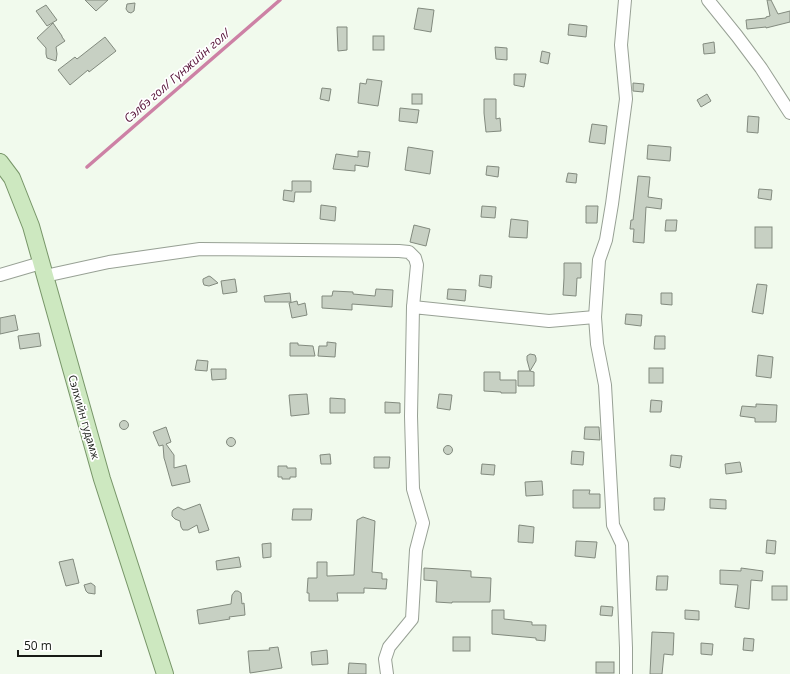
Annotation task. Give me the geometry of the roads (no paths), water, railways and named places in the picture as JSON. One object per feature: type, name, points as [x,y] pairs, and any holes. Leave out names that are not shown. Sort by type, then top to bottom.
[{"type":"main road","name":"Сэлхийн гудамж","points":[[0,162],[12,178],[31,226],[102,479],[165,674]]},
{"type":"street","points":[[625,0],[621,45],[626,99],[606,240],[599,260],[595,317],[597,344],[605,385],[613,525],[622,544],[626,674]]},
{"type":"street","points":[[708,0],[756,62],[790,113]]},
{"type":"street","points":[[0,275],[200,249],[410,252],[415,258],[417,265],[413,307],[411,416],[413,489],[423,523],[416,550],[412,619],[389,647],[385,659],[388,674]]},
{"type":"street","points":[[413,307],[549,321],[595,317]]},
{"type":"waterway","name":"Сэлбэ гол/ Гүнжийн гол/","points":[[87,167],[280,0]]}]
